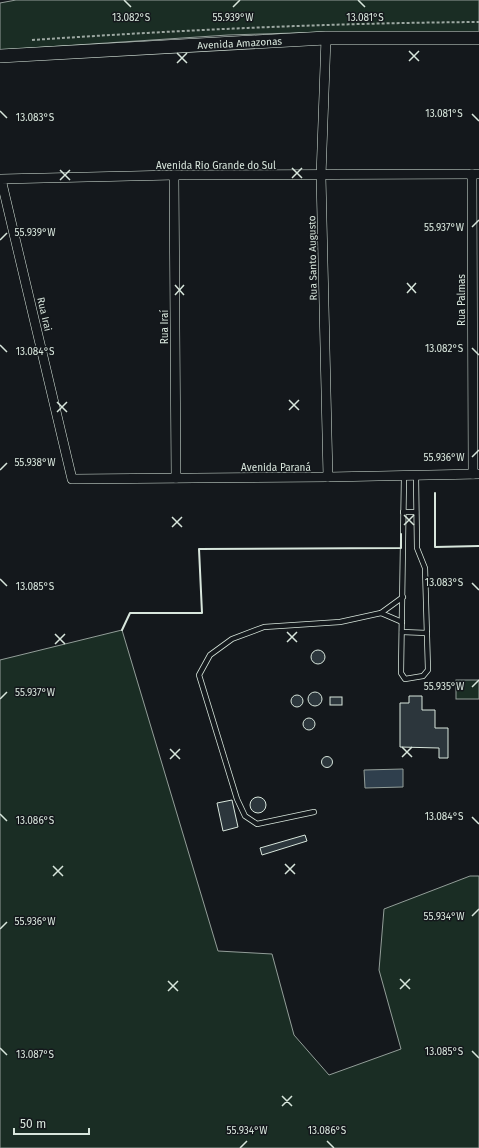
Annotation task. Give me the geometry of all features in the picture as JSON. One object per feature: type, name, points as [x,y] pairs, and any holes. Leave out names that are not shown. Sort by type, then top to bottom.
[{"type":"street","name":"Avenida Amazonas","points":[[0,56],[326,38],[479,38]]},
{"type":"street","name":"Rua Santo Augusto","points":[[326,38],[321,176],[328,477]]},
{"type":"street","name":"Avenida Rio Grande do Sul","points":[[1,179],[174,175],[321,176],[475,174]]},
{"type":"street","name":"Rua Palmas","points":[[475,174],[476,474]]},
{"type":"street","name":"Rua Iraí","points":[[174,175],[176,478]]},
{"type":"street","name":"Rua Irai","points":[[1,179],[72,478]]},
{"type":"street","name":"Avenida Paraná","points":[[72,478],[328,477],[476,474]]},
{"type":"lane","points":[[404,476],[401,674],[405,679],[423,676],[427,673],[425,568],[417,548],[416,476]]},
{"type":"lane","points":[[403,512],[416,512]]},
{"type":"lane","points":[[314,812],[257,824],[245,816],[237,799],[199,675],[210,655],[232,639],[264,627],[340,622],[381,613],[402,597]]},
{"type":"lane","points":[[381,613],[402,622]]},
{"type":"lane","points":[[402,632],[427,633]]},
{"type":"path","points":[[32,40],[261,27],[479,22]]},
{"type":"green space","points":[[16,0],[479,0],[479,32],[327,32],[228,35],[0,50],[0,3]]},
{"type":"green space","points":[[122,630],[218,951],[272,954],[294,1035],[329,1075],[401,1049],[379,970],[384,909],[470,876],[479,876],[479,1148],[0,1148],[0,660]]},
{"type":"green space","points":[[456,680],[479,680],[479,699],[456,699]]},
{"type":"water","points":[[403,769],[403,787],[365,788],[364,770]]},
{"type":"building","points":[[318,650],[323,652],[325,657],[323,662],[318,664],[313,662],[311,657],[313,652]]},
{"type":"building","points":[[315,692],[320,694],[322,699],[320,704],[315,706],[310,704],[308,699],[310,694]]},
{"type":"building","points":[[297,695],[301,697],[303,701],[301,705],[297,707],[293,705],[291,701],[293,697]]},
{"type":"building","points":[[409,696],[422,696],[422,710],[435,710],[435,728],[448,728],[448,758],[439,758],[439,748],[400,747],[400,703],[409,703]]},
{"type":"building","points":[[330,697],[342,697],[342,705],[330,705]]},
{"type":"building","points":[[307,718],[311,718],[315,724],[311,730],[307,730],[303,726],[303,722]]},
{"type":"building","points":[[325,757],[329,757],[331,758],[331,766],[325,767],[322,764],[322,760]]},
{"type":"building","points":[[258,797],[264,799],[266,805],[264,811],[258,813],[252,811],[250,805],[252,799]]},
{"type":"building","points":[[232,800],[238,827],[223,831],[217,803]]},
{"type":"building","points":[[305,835],[307,841],[262,855],[260,848]]},
{"type":"wall","points":[[435,493],[435,547],[479,546]]},
{"type":"wall","points":[[122,630],[130,613],[202,613],[199,549],[401,548],[401,534]]}]
